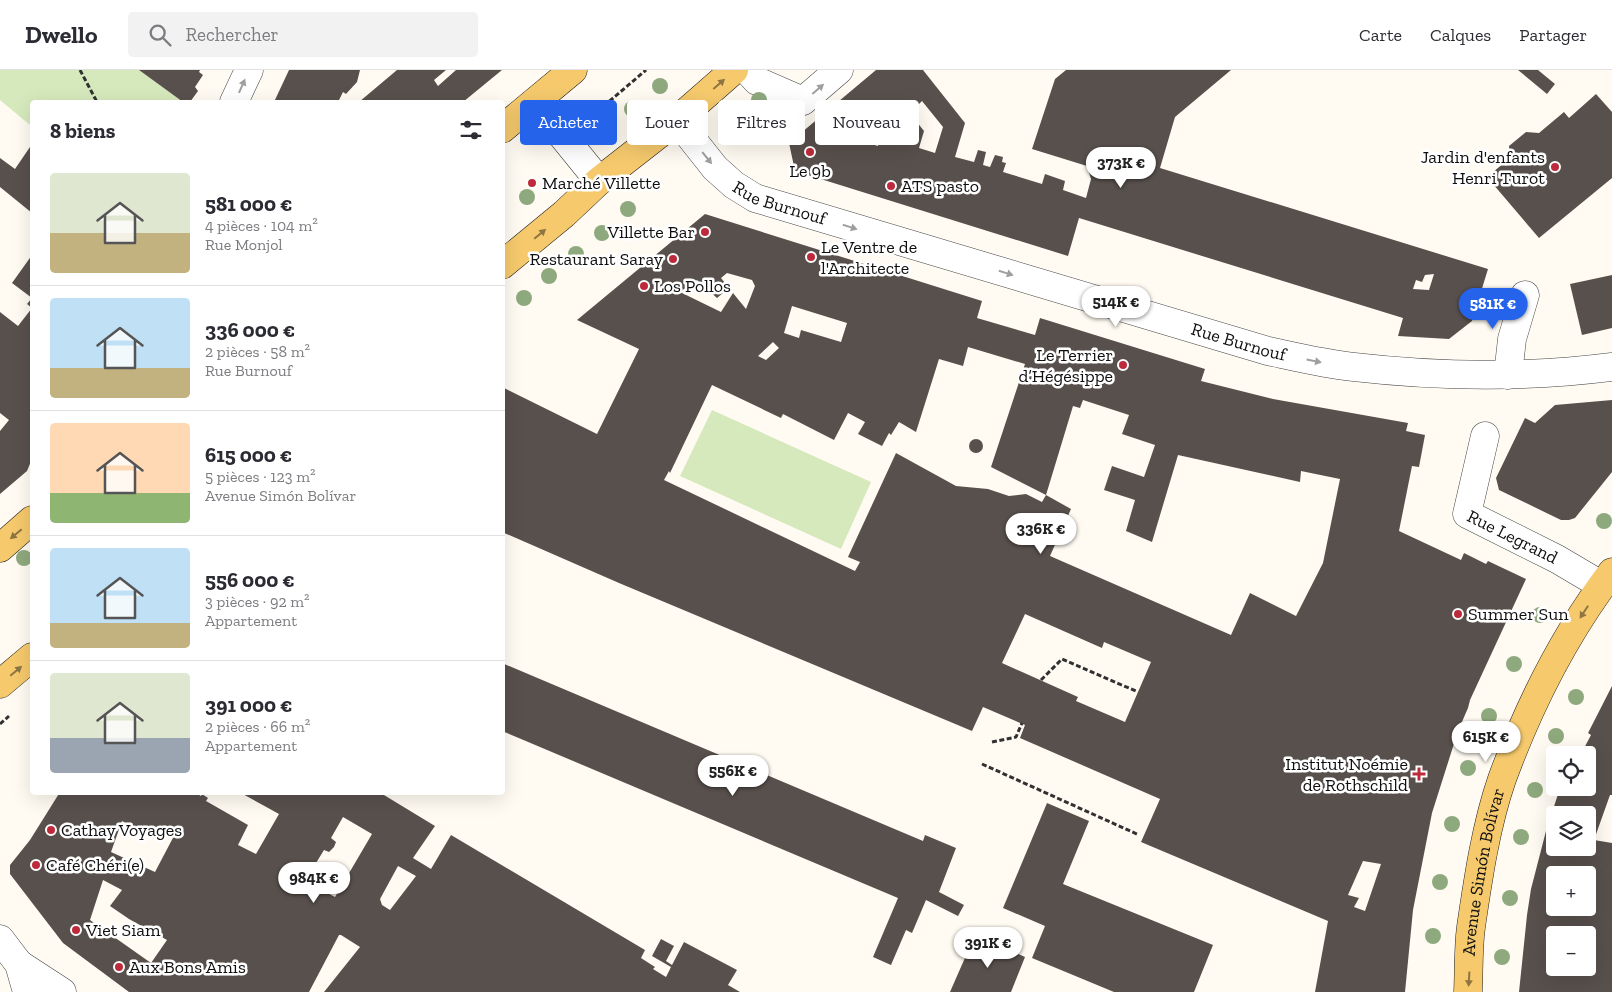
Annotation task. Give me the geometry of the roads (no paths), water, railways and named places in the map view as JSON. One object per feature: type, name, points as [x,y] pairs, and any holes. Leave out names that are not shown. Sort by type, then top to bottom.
[{"type":"main road","points":[[537,100],[572,70]]},
{"type":"main road","points":[[700,100],[734,70]]},
{"type":"main road","points":[[505,127],[520,114]]},
{"type":"main road","points":[[505,263],[564,214],[599,181],[645,145]]},
{"type":"main road","points":[[0,548],[30,522]]},
{"type":"main road","name":"Avenue Simón Bolívar","points":[[1468,992],[1472,920],[1484,847],[1502,780],[1530,709],[1563,644],[1607,578]]},
{"type":"main road","points":[[0,684],[30,659]]},
{"type":"street","points":[[235,100],[249,70]]},
{"type":"street","points":[[747,70],[757,81],[803,101],[840,70]]},
{"type":"street","points":[[570,145],[599,181]]},
{"type":"street","name":"Rue Burnouf","points":[[697,145],[715,168],[734,185],[755,198],[1268,351],[1353,367],[1463,376],[1566,372],[1612,366]]},
{"type":"street","points":[[1508,375],[1512,339],[1525,295]]},
{"type":"street","name":"Rue Legrand","points":[[1485,436],[1467,514],[1557,559],[1607,578]]},
{"type":"street","points":[[0,939],[19,964],[62,992]]},
{"type":"street","points":[[19,964],[27,992]]},
{"type":"place","name":"Le 9b","points":[[810,152]]},
{"type":"place","name":"Jardin d'enfants Henri Turot","points":[[1555,167]]},
{"type":"place","name":"Marché Villette","points":[[532,183]]},
{"type":"place","name":"ATS pasto","points":[[891,186]]},
{"type":"place","name":"Villette Bar","points":[[705,232]]},
{"type":"place","name":"Le Ventre de l'Architecte","points":[[811,257]]},
{"type":"place","name":"Restaurant Saray","points":[[673,259]]},
{"type":"place","name":"Los Pollos","points":[[644,286]]},
{"type":"place","name":"Le Terrier d’Hégésippe","points":[[1123,365]]},
{"type":"place","name":"Summer Sun","points":[[1458,614]]},
{"type":"place","name":"Institut Noémie de Rothschild","points":[[1419,774]]},
{"type":"place","name":"Cathay Voyages","points":[[51,830]]},
{"type":"place","name":"Café Chéri(e)","points":[[36,865]]},
{"type":"place","name":"Viet Siam","points":[[76,930]]},
{"type":"place","name":"Aux Bons Amis","points":[[119,967]]}]
